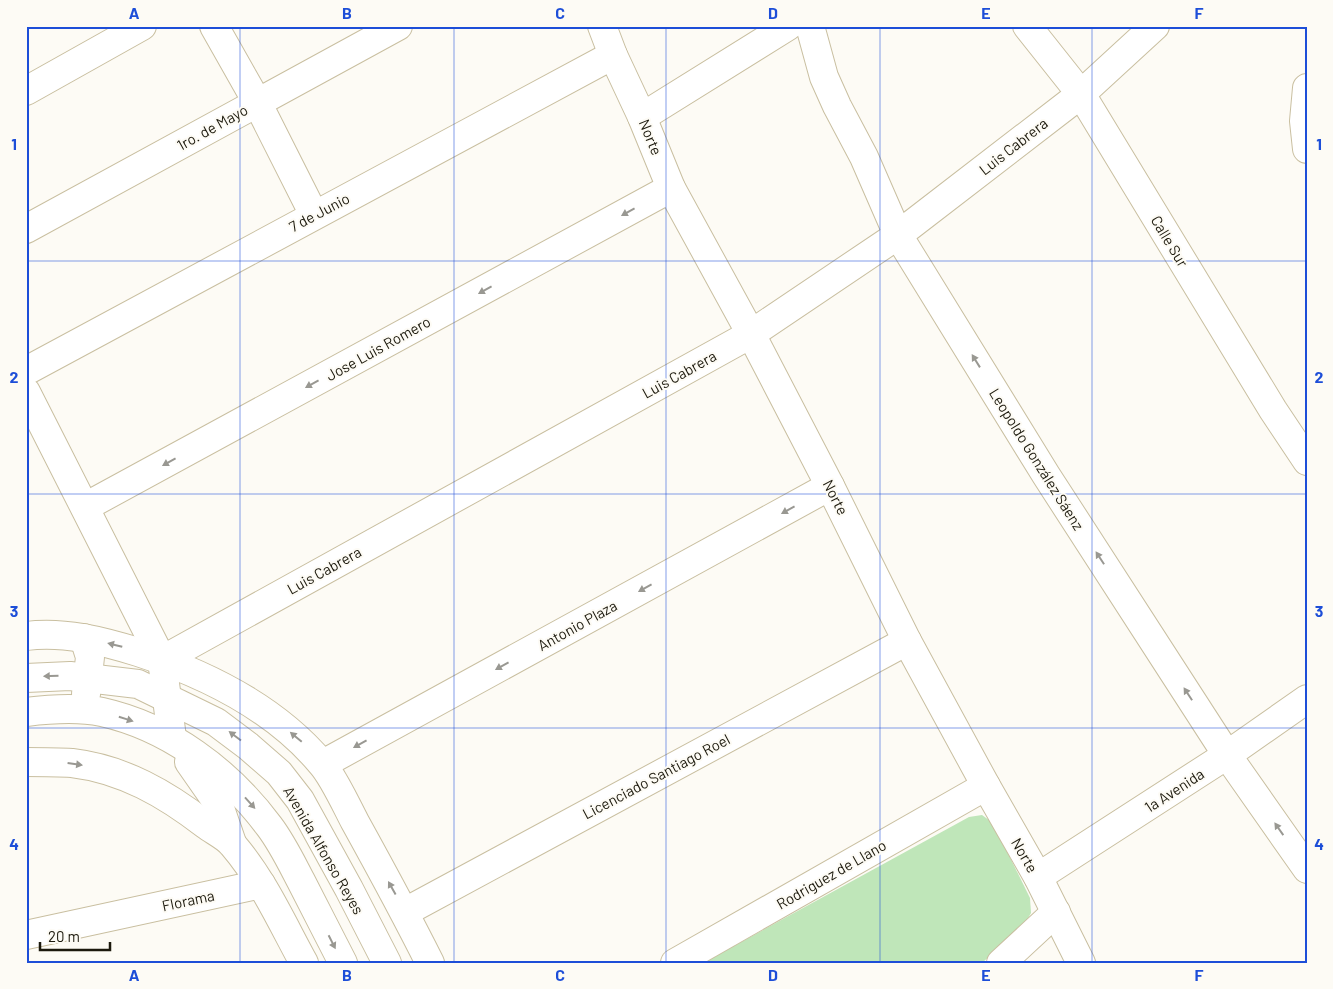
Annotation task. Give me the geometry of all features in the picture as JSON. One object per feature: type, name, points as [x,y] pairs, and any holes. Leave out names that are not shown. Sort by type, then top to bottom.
[{"type":"street","points":[[26,91],[142,26]]},
{"type":"street","points":[[214,26],[257,102],[314,215]]},
{"type":"street","name":"1ro. de Mayo","points":[[26,229],[398,26]]},
{"type":"street","name":"Norte","points":[[602,26],[671,188],[751,334],[907,640],[1038,877],[1081,963]]},
{"type":"street","points":[[642,117],[788,26]]},
{"type":"street","name":"Leopoldo González Sáenz","points":[[810,26],[824,77],[864,157],[898,235],[1046,475],[1227,755],[1307,869]]},
{"type":"street","name":"Calle Sur","points":[[1028,26],[1081,94],[1268,402],[1307,461]]},
{"type":"street","name":"Luis Cabrera","points":[[162,660],[751,334],[898,235],[1081,94],[1155,26]]},
{"type":"street","name":"7 de Junio","points":[[26,371],[613,55]]},
{"type":"street","points":[[1307,88],[1304,120],[1307,149]]},
{"type":"street","name":"Jose Luis Romero","points":[[85,508],[671,188]]},
{"type":"street","points":[[26,392],[162,660],[172,738],[219,805],[232,843],[261,884],[304,963]]},
{"type":"street","name":"Antonio Plaza","points":[[323,764],[830,486]]},
{"type":"street","points":[[26,636],[60,635],[84,638],[162,660],[211,680],[252,704],[302,742],[323,764],[405,912],[430,963]]},
{"type":"street","points":[[84,638],[90,651],[84,711]]},
{"type":"street","name":"Licenciado Santiago Roel","points":[[405,912],[907,640]]},
{"type":"street","name":"Avenida Alfonso Reyes","points":[[26,678],[70,676],[138,684],[216,722],[248,746],[278,773],[304,808],[349,888],[387,963]]},
{"type":"street","name":"1a Avenida","points":[[1038,877],[1227,755],[1307,699]]},
{"type":"street","points":[[26,712],[68,710],[100,712],[130,720],[172,738],[228,782],[250,803],[269,826],[287,854],[343,963]]},
{"type":"street","points":[[26,762],[72,763],[100,768],[127,777],[165,796],[232,843]]},
{"type":"street","name":"Rodriguez de Llano","points":[[675,963],[986,786]]},
{"type":"street","name":"Florama","points":[[26,935],[261,884]]},
{"type":"street","points":[[1001,963],[1056,912]]},
{"type":"green space","points":[[982,815],[993,823],[1030,898],[1031,913],[1024,925],[982,963],[703,963],[969,817]]}]
